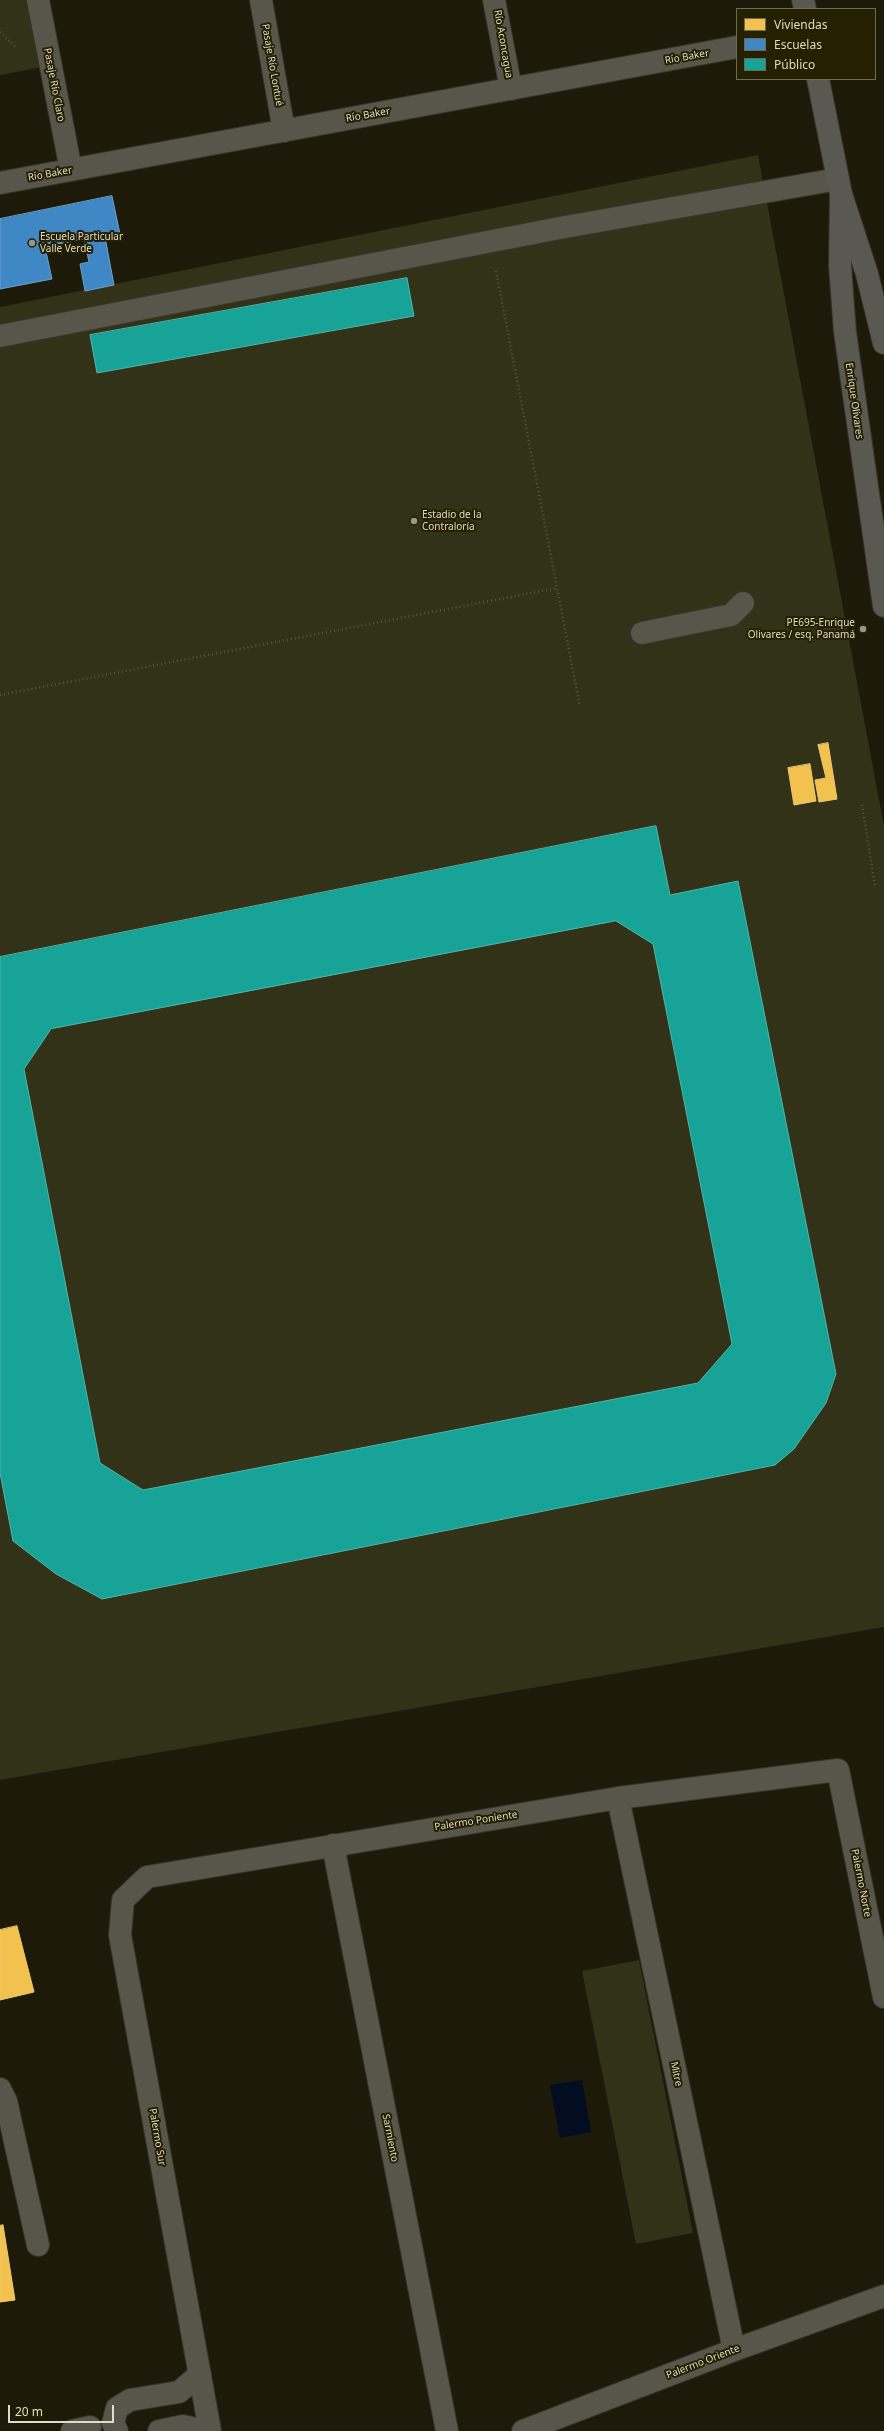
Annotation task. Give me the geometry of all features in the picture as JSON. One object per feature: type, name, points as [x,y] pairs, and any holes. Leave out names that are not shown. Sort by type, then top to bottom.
[{"type":"main road","name":"Enrique Olivares","points":[[818,80],[839,186],[867,274],[884,343]]},
{"type":"main road","name":"Enrique Olivares","points":[[839,186],[840,266],[845,332],[883,597]]},
{"type":"street","name":"Pasaje Río Claro","points":[[38,0],[71,170]]},
{"type":"street","name":"Pasaje Río Lontué","points":[[261,0],[284,131]]},
{"type":"street","name":"Río Aconcagua","points":[[494,0],[511,89]]},
{"type":"street","name":"Río Baker","points":[[0,183],[736,48]]},
{"type":"street","points":[[0,336],[490,242],[839,186]]},
{"type":"street","points":[[642,633],[731,615],[743,603]]},
{"type":"street","name":"Palermo Poniente","points":[[123,1900],[147,1877],[618,1798],[838,1770]]},
{"type":"street","name":"Palermo Norte","points":[[838,1770],[884,1997]]},
{"type":"street","name":"Mitre","points":[[618,1798],[734,2350]]},
{"type":"street","name":"Sarmiento","points":[[333,1845],[447,2431]]},
{"type":"street","name":"Palermo Sur","points":[[123,1900],[120,1935],[210,2431]]},
{"type":"street","points":[[0,2089],[6,2101],[38,2245]]},
{"type":"street","name":"Palermo Oriente","points":[[524,2431],[734,2350],[884,2296]]},
{"type":"street","points":[[117,2431],[113,2423],[117,2408],[130,2400],[179,2392],[200,2374]]},
{"type":"street","points":[[159,2431],[183,2426],[204,2431]]},
{"type":"path","points":[[490,242],[580,707]]},
{"type":"path","points":[[0,695],[557,588]]},
{"type":"path","points":[[862,805],[875,886]]},
{"type":"green space","points":[[0,0],[31,0],[43,67],[0,75]]},
{"type":"green space","points":[[758,155],[884,826],[884,1627],[0,1780],[0,307]]},
{"type":"green space","points":[[639,1960],[693,2233],[636,2244],[582,1971]]},
{"type":"water","points":[[582,2080],[591,2132],[560,2138],[550,2085]]},
{"type":"building: Viviendas","points":[[828,743],[837,799],[819,802],[815,780],[826,778],[818,745]]},
{"type":"building: Viviendas","points":[[810,764],[816,801],[794,805],[788,768]]},
{"type":"building: Viviendas","points":[[17,1926],[34,1992],[0,2000],[0,1930]]},
{"type":"building: Viviendas","points":[[3,2225],[15,2300],[0,2302],[0,2226]]},
{"type":"building: Escuelas","name":"Escuela Particular Valle Verde","points":[[112,196],[120,234],[105,237],[114,285],[85,291],[80,264],[89,262],[84,239],[45,247],[52,279],[0,289],[0,219]]},
{"type":"building: Público","points":[[407,278],[414,316],[97,373],[90,335]]},
{"type":"building: Público","points":[[656,826],[670,895],[738,881],[836,1374],[826,1403],[794,1449],[775,1465],[102,1599],[56,1574],[13,1541],[0,1473],[0,957]],"holes":[[[616,921],[653,944],[732,1344],[698,1383],[143,1490],[100,1463],[24,1069],[51,1029]]]},
{"type":"place","name":"Escuela Particular Valle Verde","points":[[32,243]]},
{"type":"place","name":"Estadio de la Contraloría","points":[[414,521]]},
{"type":"place","name":"PE695-Enrique Olivares / esq. Panamá","points":[[863,629]]}]
